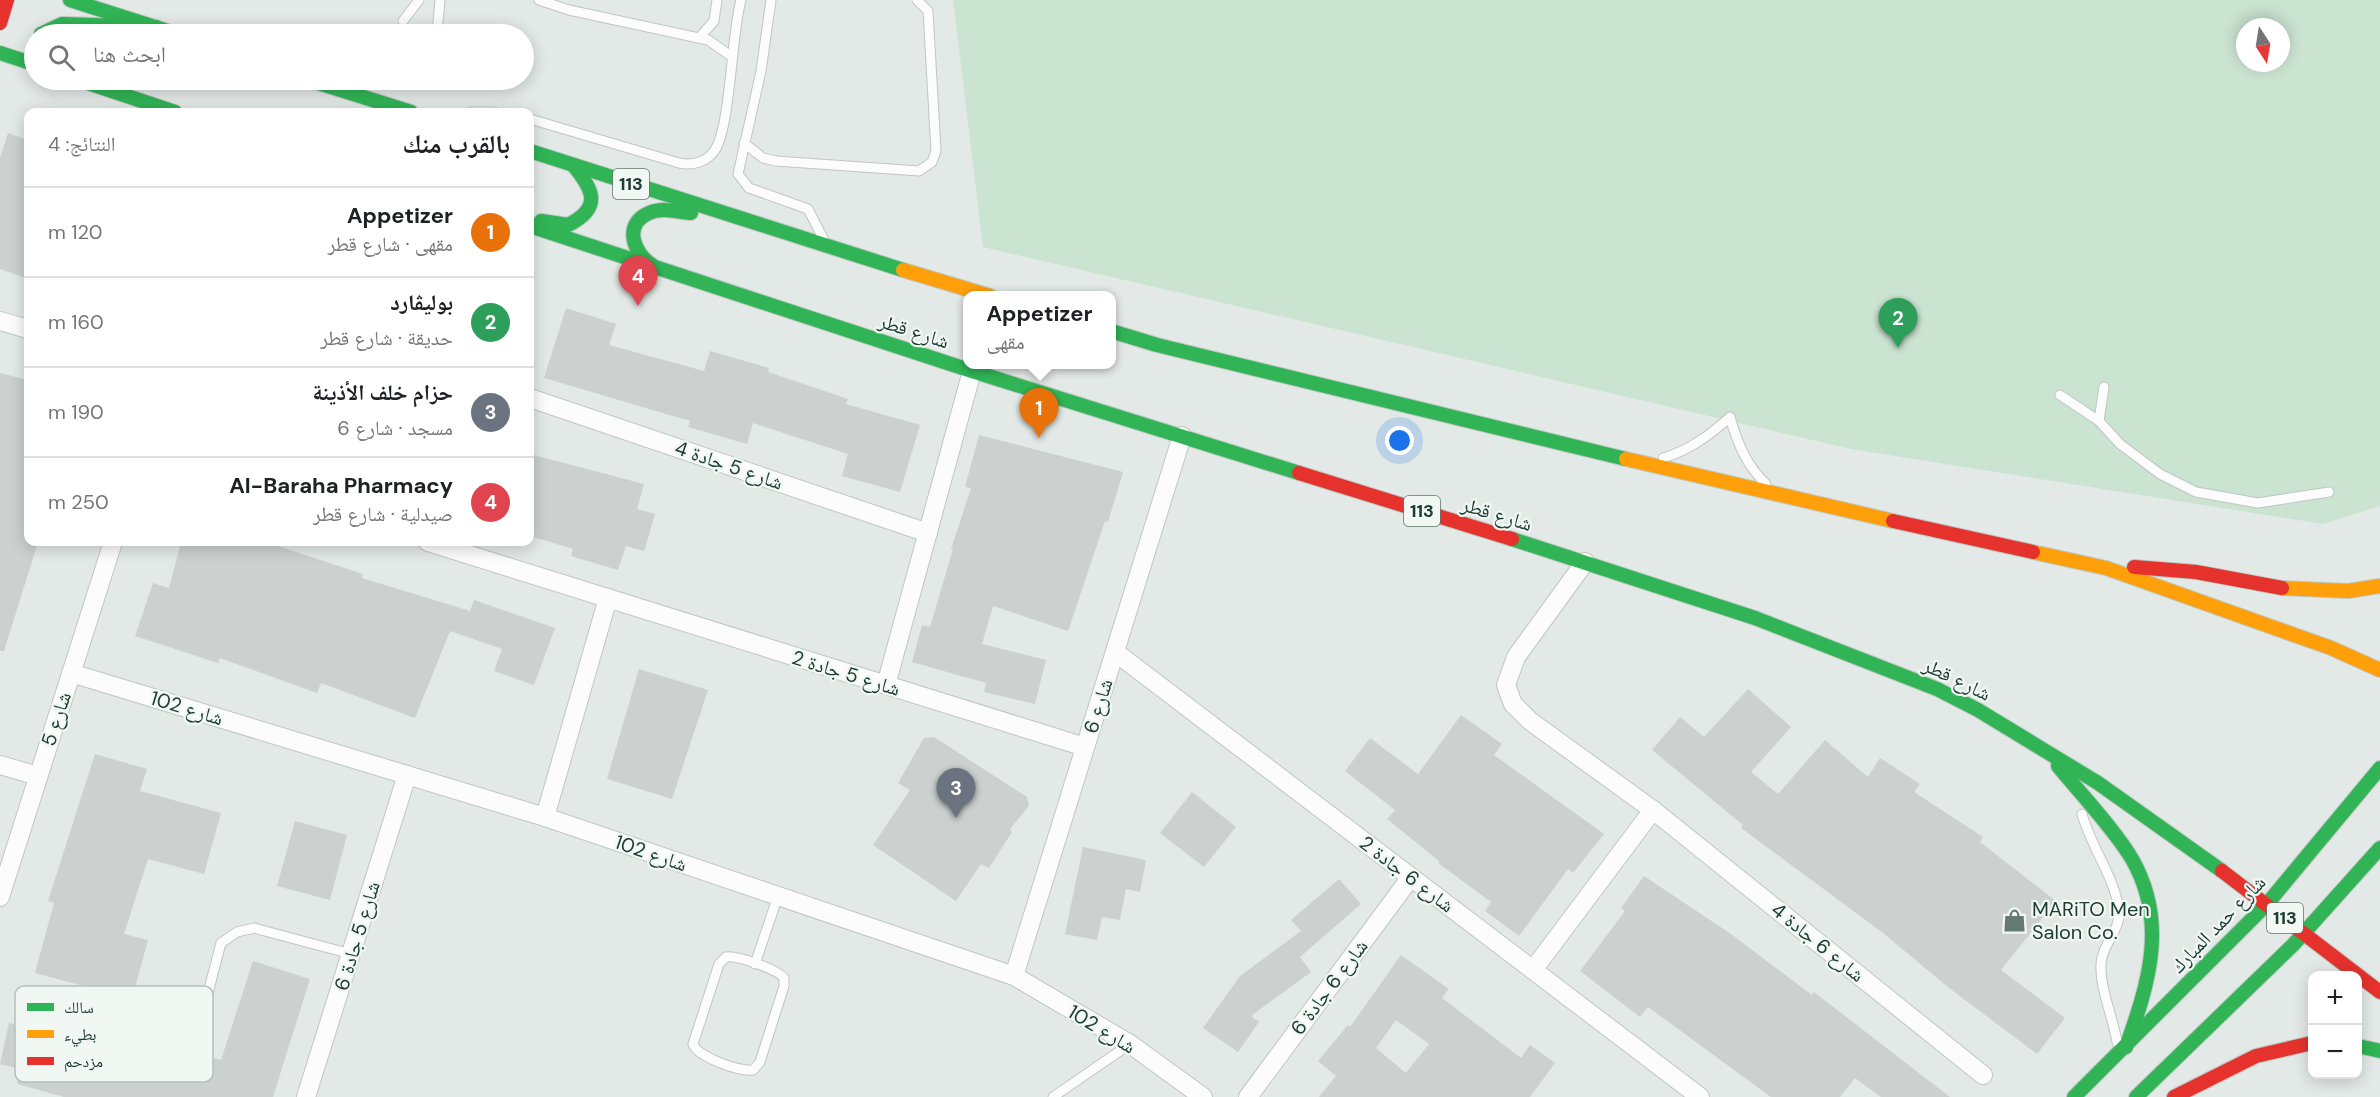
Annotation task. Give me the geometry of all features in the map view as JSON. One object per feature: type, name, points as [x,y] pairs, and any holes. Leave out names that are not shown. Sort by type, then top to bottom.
[{"type":"main road","points":[[0,23],[7,0]]},
{"type":"main road","points":[[70,0],[146,24]]},
{"type":"main road","points":[[0,53],[24,61]]},
{"type":"main road","points":[[109,90],[163,108]]},
{"type":"main road","points":[[341,90],[398,108]]},
{"type":"main road","name":"113","points":[[534,152],[829,248],[973,291]]},
{"type":"main road","points":[[534,220],[568,225],[587,213],[592,201],[590,185],[573,165]]},
{"type":"main road","points":[[652,265],[637,253],[633,238],[637,224],[648,213],[663,210],[733,217]]},
{"type":"main road","name":"شارع قطر","points":[[534,227],[963,368]]},
{"type":"main road","points":[[1116,333],[1157,345],[1782,497],[2106,568],[2331,648],[2380,670]]},
{"type":"main road","name":"شارع قطر","points":[[966,369],[1585,562],[1755,618],[1885,668],[1978,710],[2050,753],[2189,845],[2380,992]]},
{"type":"main road","points":[[2106,568],[2167,568],[2317,593],[2349,592],[2380,586]]},
{"type":"main road","points":[[2050,753],[2084,800],[2121,843],[2140,872],[2154,921],[2152,971],[2123,1050]]},
{"type":"main road","name":"شارع حمد المبارك","points":[[2074,1097],[2267,904],[2380,768]]},
{"type":"main road","points":[[2136,1097],[2304,932],[2348,887],[2380,848]]},
{"type":"main road","points":[[2174,1097],[2246,1058],[2288,1046],[2308,1044]]},
{"type":"main road","points":[[2362,1047],[2380,1051]]},
{"type":"street","points":[[0,321],[24,328]]},
{"type":"street","points":[[886,685],[972,371]]},
{"type":"street","name":"شارع 5 جادة 4","points":[[534,399],[928,533]]},
{"type":"street","name":"شارع 6","points":[[1014,976],[1182,436]]},
{"type":"street","name":"شارع 5","points":[[0,897],[112,546]]},
{"type":"street","name":"شارع 5 جادة 2","points":[[441,546],[1085,747]]},
{"type":"street","name":"شارع 6 جادة 4","points":[[1585,562],[1516,657],[1506,685],[1513,704],[1530,721],[1653,810],[1983,1075]]},
{"type":"street","points":[[545,817],[608,598]]},
{"type":"street","name":"شارع 6 جادة 2","points":[[1115,652],[1533,970],[1691,1094]]},
{"type":"street","name":"شارع 102","points":[[70,673],[545,817],[1014,976],[1130,1044],[1203,1097]]},
{"type":"street","points":[[0,765],[38,776]]},
{"type":"street","name":"شارع 5 جادة 6","points":[[306,1097],[407,775]]},
{"type":"street","points":[[1533,970],[1653,810]]},
{"type":"street","name":"شارع 6 جادة 6","points":[[1248,1097],[1411,877]]},
{"type":"lane","points":[[403,21],[419,0]]},
{"type":"lane","points":[[438,24],[440,0]]},
{"type":"lane","points":[[539,0],[568,10],[699,38],[716,44],[731,56]]},
{"type":"lane","points":[[699,38],[714,21],[717,0]]},
{"type":"lane","points":[[534,120],[679,163],[701,162],[717,147],[724,119],[731,56],[741,0]]},
{"type":"lane","points":[[771,0],[761,71],[738,174],[749,188],[808,209],[829,248]]},
{"type":"lane","points":[[744,143],[763,158],[776,161],[919,171],[932,162],[936,151],[928,11],[917,0]]},
{"type":"lane","points":[[2099,421],[2104,387]]},
{"type":"lane","points":[[2060,396],[2099,421],[2120,444],[2160,474],[2196,492],[2258,503],[2329,492]]},
{"type":"lane","points":[[1640,463],[1665,458],[1689,448],[1711,434],[1730,417],[1737,441],[1748,463],[1763,482],[1782,497]]},
{"type":"lane","points":[[2084,800],[2082,815],[2107,869],[2119,910],[2118,921],[2104,949],[2101,964],[2123,1050]]},
{"type":"lane","points":[[755,964],[778,896]]},
{"type":"lane","points":[[210,986],[221,943],[237,932],[254,928],[351,954]]},
{"type":"lane","points":[[730,957],[755,964],[781,974],[785,982],[760,1062],[753,1070],[748,1071],[703,1056],[693,1044],[722,960],[730,957]]},
{"type":"lane","points":[[1053,1097],[1130,1044]]},
{"type":"green space","points":[[953,0],[2380,0],[2380,506],[2323,524],[1851,449],[983,247]]},
{"type":"building","points":[[8,133],[24,139],[24,278],[0,269],[0,158]]},
{"type":"building","points":[[566,308],[616,324],[609,345],[704,371],[710,351],[769,368],[768,372],[848,399],[846,404],[920,425],[900,492],[842,476],[848,454],[753,423],[747,444],[688,427],[690,421],[544,378]]},
{"type":"building","points":[[0,373],[24,379],[24,546],[37,546],[4,651],[0,651]]},
{"type":"building","points":[[979,435],[1123,472],[1108,522],[1105,521],[1068,631],[993,606],[982,644],[1046,660],[1035,704],[984,692],[986,683],[912,662],[922,625],[930,627],[953,549],[951,549],[971,488],[965,487]]},
{"type":"building","points":[[534,455],[644,484],[637,509],[655,514],[644,551],[626,546],[618,570],[571,556],[573,549],[534,537]]},
{"type":"building","points":[[180,546],[278,546],[363,574],[362,578],[470,611],[474,600],[555,628],[534,685],[494,671],[502,649],[450,631],[415,718],[321,683],[317,693],[220,658],[218,663],[135,636],[153,583],[169,588]]},
{"type":"building","points":[[639,669],[708,690],[672,799],[607,779]]},
{"type":"building","points":[[1748,689],[1791,727],[1751,772],[1778,794],[1825,740],[1868,777],[1880,758],[1920,784],[1914,792],[1983,837],[1980,842],[2056,901],[2001,970],[2065,1018],[2037,1054],[1949,988],[1883,933],[1741,828],[1743,825],[1652,750],[1680,717],[1704,737]]},
{"type":"building","points":[[1461,715],[1502,744],[1494,755],[1604,834],[1573,873],[1568,869],[1519,936],[1485,911],[1491,902],[1438,863],[1439,861],[1387,819],[1395,810],[1345,771],[1370,738],[1418,774]]},
{"type":"building","points":[[934,737],[1027,797],[1029,806],[1010,829],[1012,832],[989,868],[981,864],[956,901],[873,845],[910,790],[898,783],[924,738]]},
{"type":"building","points":[[95,754],[147,769],[140,791],[221,813],[204,874],[148,859],[124,934],[148,940],[136,986],[84,986],[35,973],[54,903],[48,901]]},
{"type":"building","points":[[1192,792],[1236,827],[1204,867],[1160,833]]},
{"type":"building","points":[[295,821],[347,835],[330,900],[277,886]]},
{"type":"building","points":[[1083,847],[1146,860],[1140,892],[1126,889],[1120,920],[1102,917],[1097,940],[1065,934]]},
{"type":"building","points":[[1644,876],[1731,934],[1812,995],[1814,992],[1950,1097],[1881,1097],[1855,1078],[1840,1097],[1771,1097],[1648,1007],[1640,1017],[1580,971],[1625,911],[1621,908]]},
{"type":"building","points":[[1339,879],[1361,904],[1300,957],[1311,972],[1251,1016],[1259,1022],[1238,1052],[1203,1028],[1240,976],[1301,931],[1291,920]]},
{"type":"building","points":[[1401,955],[1449,989],[1442,998],[1521,1058],[1530,1045],[1555,1063],[1530,1097],[1319,1097],[1336,1076],[1318,1061],[1348,1025],[1350,1027]],"holes":[[[1396,1020],[1429,1044],[1406,1073],[1376,1048]]]},
{"type":"building","points":[[253,961],[310,979],[273,1097],[64,1097],[17,1084],[18,1082],[213,1082],[213,1058],[221,1060]]},
{"type":"building","points":[[9,1023],[15,1025],[15,1068],[0,1064]]},
{"type":"traffic: fast","points":[[70,0],[146,24]]},
{"type":"traffic: fast","points":[[0,53],[24,61]]},
{"type":"traffic: fast","points":[[109,90],[163,108]]},
{"type":"traffic: fast","points":[[341,90],[398,108]]},
{"type":"traffic: fast","points":[[534,152],[903,270]]},
{"type":"traffic: fast","points":[[541,221],[568,225],[586,212],[590,205],[590,190],[573,165]]},
{"type":"traffic: fast","points":[[652,265],[645,260],[636,246],[634,239],[636,224],[641,218],[654,211],[691,213]]},
{"type":"traffic: fast","points":[[534,227],[963,368]]},
{"type":"traffic: fast","points":[[1116,333],[1157,345],[1626,459]]},
{"type":"traffic: fast","points":[[966,369],[1299,473]]},
{"type":"traffic: fast","points":[[1512,539],[1755,618],[1937,689],[1978,710],[2098,783],[2222,871]]},
{"type":"traffic: fast","points":[[2058,766],[2125,848],[2143,883],[2149,906],[2152,929],[2151,953],[2142,999],[2126,1047]]},
{"type":"traffic: fast","points":[[2074,1097],[2267,904],[2380,768]]},
{"type":"traffic: fast","points":[[2136,1097],[2293,945],[2380,848]]},
{"type":"traffic: fast","points":[[2362,1047],[2380,1051]]},
{"type":"traffic: slow","points":[[903,270],[973,291]]},
{"type":"traffic: slow","points":[[1626,459],[1893,521]]},
{"type":"traffic: slow","points":[[2033,552],[2106,568],[2331,648],[2380,670]]},
{"type":"traffic: slow","points":[[2282,588],[2348,591],[2380,586]]},
{"type":"traffic: jam","points":[[0,23],[7,0]]},
{"type":"traffic: jam","points":[[1299,473],[1512,539]]},
{"type":"traffic: jam","points":[[1893,521],[2033,552]]},
{"type":"traffic: jam","points":[[2134,567],[2196,572],[2282,588]]},
{"type":"traffic: jam","points":[[2222,871],[2380,992]]},
{"type":"traffic: jam","points":[[2174,1097],[2256,1056],[2308,1044]]},
{"type":"place","name":"Al-Baraha Pharmacy","points":[[638,306]]},
{"type":"place","name":"بوليڤارد","points":[[1898,348]]},
{"type":"place","name":"Appetizer","points":[[1039,438]]},
{"type":"place","name":"حزام خلف الأذينة","points":[[956,818]]},
{"type":"place","name":"MARiTO Men Salon Co.","points":[[2014,920]]}]
